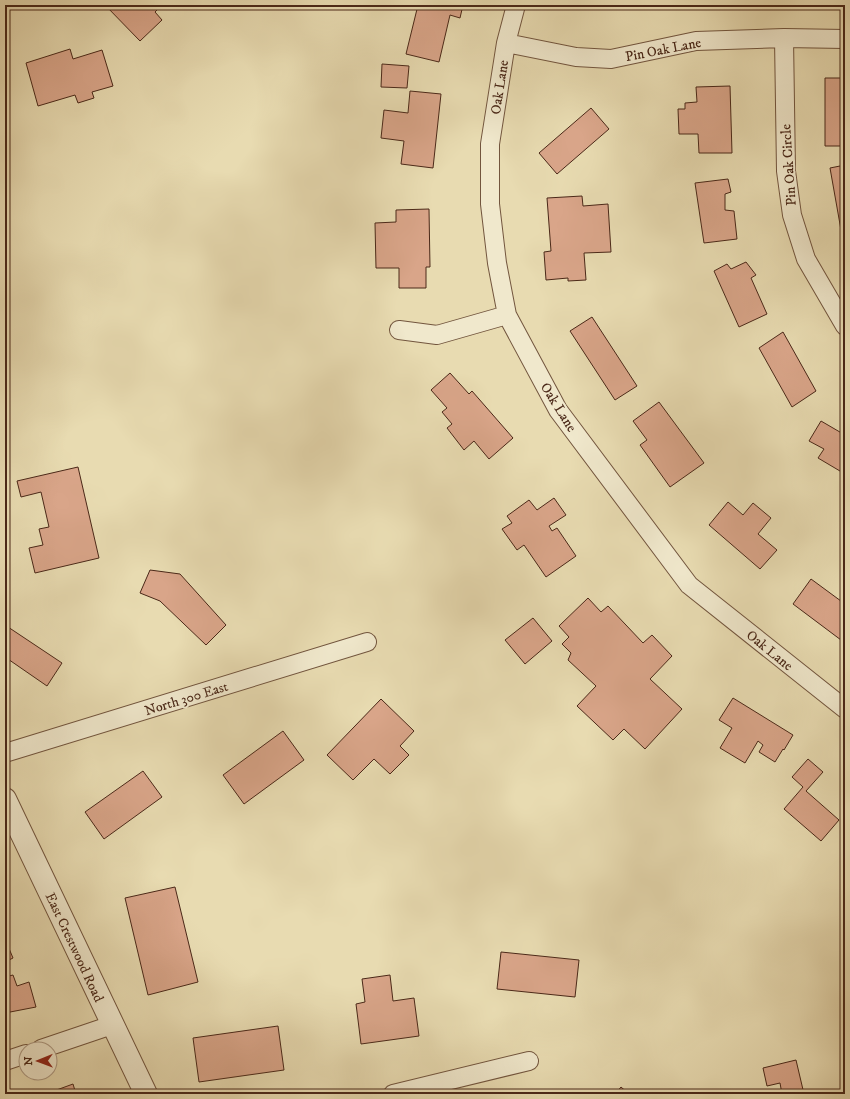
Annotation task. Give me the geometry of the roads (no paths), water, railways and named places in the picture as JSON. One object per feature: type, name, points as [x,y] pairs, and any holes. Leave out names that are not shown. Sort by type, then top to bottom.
[{"type":"street","name":"Oak Lane","points":[[516,5],[506,43],[490,144],[490,204],[507,315],[558,410],[689,585],[845,709]]},
{"type":"street","name":"Pin Oak Lane","points":[[506,43],[576,57],[611,59],[696,41],[784,38],[845,39]]},
{"type":"street","name":"Pin Oak Circle","points":[[784,38],[786,171],[792,215],[806,259],[845,326]]},
{"type":"street","points":[[399,330],[437,335],[507,315]]},
{"type":"street","name":"North 300 East","points":[[5,753],[367,642]]},
{"type":"street","name":"East Crestwood Road","points":[[5,799],[146,1094]]},
{"type":"street","points":[[58,1043],[112,1025]]},
{"type":"street","points":[[5,1061],[18,1057]]},
{"type":"street","points":[[393,1094],[529,1061]]}]
